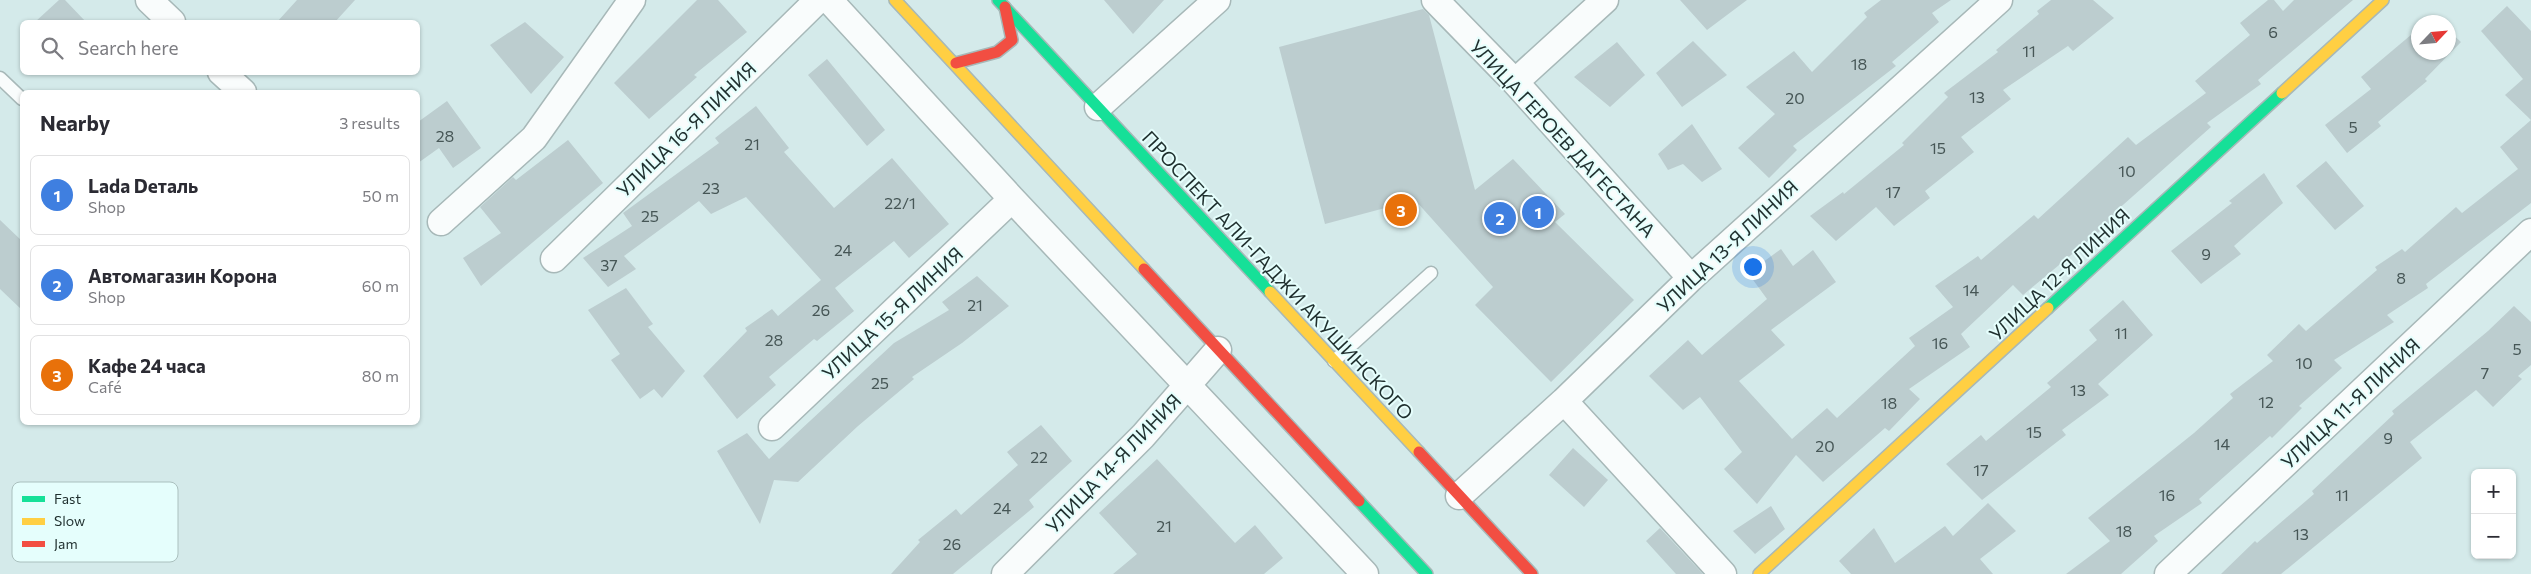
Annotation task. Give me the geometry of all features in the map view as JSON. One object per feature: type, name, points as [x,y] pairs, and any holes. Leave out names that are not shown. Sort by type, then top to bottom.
[{"type":"main road","points":[[896,0],[1176,301],[1218,350],[1425,573]]},
{"type":"main road","name":"УЛИЦА 12-Я ЛИНИЯ","points":[[1759,574],[2383,0]]},
{"type":"main road","points":[[956,63],[997,52],[1012,40],[1001,4]]},
{"type":"main road","name":"ПРОСПЕКТ АЛИ-ГАДЖИ АКУШИНСКОГО","points":[[1001,4],[1532,574]]},
{"type":"street","points":[[149,0],[170,20]]},
{"type":"street","points":[[441,222],[534,138],[632,0]]},
{"type":"street","name":"УЛИЦА 16-Я ЛИНИЯ","points":[[554,258],[818,0]]},
{"type":"street","points":[[828,0],[1364,574]]},
{"type":"street","points":[[1098,107],[1217,0]]},
{"type":"street","name":"УЛИЦА ГЕРОЕВ ДАГЕСТАНА","points":[[1435,0],[1515,82],[1691,278]]},
{"type":"street","points":[[1515,82],[1605,0]]},
{"type":"street","name":"УЛИЦА 13-Я ЛИНИЯ","points":[[1459,496],[1564,401],[1691,278],[1999,0]]},
{"type":"street","points":[[224,75],[241,90]]},
{"type":"street","name":"УЛИЦА 15-Я ЛИНИЯ","points":[[772,426],[1012,199]]},
{"type":"street","name":"УЛИЦА 11-Я ЛИНИЯ","points":[[2168,574],[2531,232]]},
{"type":"street","name":"УЛИЦА 14-Я ЛИНИЯ","points":[[1005,574],[1143,436],[1218,350]]},
{"type":"street","points":[[1564,401],[1723,574]]},
{"type":"lane","points":[[0,78],[20,97]]},
{"type":"lane","points":[[1334,361],[1431,273]]},
{"type":"building","points":[[59,0],[65,0],[84,20],[37,20]]},
{"type":"building","points":[[297,0],[355,0],[337,20],[279,20]]},
{"type":"building","points":[[697,0],[718,0],[747,32],[694,75],[697,77],[649,119],[614,83]]},
{"type":"building","points":[[1104,0],[1164,0],[1133,34]]},
{"type":"building","points":[[1680,0],[1747,0],[1707,30]]},
{"type":"building","points":[[1881,0],[1951,0],[1932,13],[1939,22],[1892,62],[1896,66],[1793,146],[1797,150],[1769,178],[1738,148],[1775,114],[1746,87],[1794,51],[1812,72],[1867,17],[1864,13]]},
{"type":"building","points":[[2051,0],[2093,0],[2114,18],[2073,51],[2068,46],[2003,90],[2011,99],[1961,137],[1974,152],[1925,191],[1930,198],[1894,226],[1876,207],[1836,241],[1810,216],[1843,192],[1844,194],[1904,145],[1902,143],[1948,97],[1944,93],[1998,52],[1996,50],[2039,14],[2037,11]]},
{"type":"building","points":[[2268,0],[2274,0],[2283,11],[2294,0],[2353,0],[2258,80],[2261,84],[2207,123],[2211,127],[2115,212],[2118,216],[2023,295],[2013,285],[1961,334],[1970,347],[1909,389],[1920,399],[1889,431],[1885,428],[1823,482],[1796,455],[1757,504],[1724,469],[1742,452],[1700,397],[1683,410],[1649,376],[1688,340],[1702,355],[1767,299],[1748,273],[1781,249],[1793,266],[1813,250],[1836,282],[1771,330],[1785,345],[1739,381],[1792,439],[1827,408],[1837,418],[1915,346],[1909,338],[1953,307],[1935,286],[1978,256],[1981,260],[2034,215],[2038,219],[2128,137],[2136,145],[2206,93],[2195,81],[2250,35],[2240,23]]},
{"type":"building","points":[[2507,6],[2531,31],[2531,120],[2505,95],[2523,79],[2481,31]]},
{"type":"building","points":[[1423,9],[1429,15],[1475,190],[1513,159],[1565,214],[1555,222],[1634,300],[1551,382],[1475,305],[1493,287],[1415,200],[1325,224],[1279,47]]},
{"type":"building","points":[[525,22],[564,57],[531,94],[490,45]]},
{"type":"building","points":[[2411,35],[2411,60],[2443,60],[2425,79],[2427,81],[2378,122],[2381,126],[2347,153],[2325,125],[2371,89],[2361,77]]},
{"type":"building","points":[[2456,37],[2461,42],[2456,47]]},
{"type":"building","points":[[1693,41],[1727,75],[1682,107],[1656,73]]},
{"type":"building","points":[[1617,42],[1645,75],[1610,107],[1574,77]]},
{"type":"building","points":[[827,59],[885,130],[867,146],[808,75]]},
{"type":"building","points":[[447,101],[481,148],[453,168],[439,148],[420,162],[420,121]]},
{"type":"building","points":[[756,106],[789,148],[784,152],[834,208],[892,158],[949,224],[909,258],[894,241],[835,288],[854,311],[817,341],[814,339],[769,377],[776,385],[737,419],[703,376],[747,331],[745,328],[772,309],[778,316],[821,280],[746,197],[711,214],[699,201],[624,256],[636,269],[608,287],[583,258],[632,226],[623,213],[719,143],[715,138]]},
{"type":"building","points":[[2531,120],[2531,203],[2426,284],[2428,288],[2387,315],[2394,322],[2334,360],[2342,368],[2299,406],[2302,408],[2272,438],[2270,436],[2199,499],[2202,503],[2154,536],[2158,541],[2121,574],[2066,574],[2110,541],[2088,518],[2194,433],[2233,398],[2230,394],[2273,361],[2267,355],[2299,324],[2306,331],[2377,270],[2375,267],[2402,249],[2405,252],[2456,207],[2462,213],[2518,169],[2500,147]]},
{"type":"building","points":[[1692,124],[1722,169],[1702,182],[1683,164],[1668,170],[1658,154]]},
{"type":"building","points":[[568,140],[603,183],[481,286],[463,258],[501,233],[480,207],[513,177],[516,180]]},
{"type":"building","points":[[2326,161],[2364,206],[2335,230],[2296,186]]},
{"type":"building","points":[[2264,173],[2283,203],[2234,246],[2241,254],[2201,284],[2171,251],[2232,203],[2229,201]]},
{"type":"building","points":[[0,220],[20,239],[20,308],[0,289]]},
{"type":"building","points":[[977,276],[1009,306],[962,343],[912,377],[914,379],[858,426],[798,482],[774,480],[760,524],[717,451],[747,433],[769,459],[894,343],[949,310],[942,302]]},
{"type":"building","points":[[626,288],[653,324],[648,327],[685,371],[662,398],[654,389],[640,399],[611,360],[620,354],[588,310]]},
{"type":"building","points":[[2123,300],[2153,335],[2098,384],[2109,395],[2062,430],[2066,435],[1982,500],[1946,464],[1981,435],[1986,441],[2051,387],[2047,383],[2097,340],[2089,330]]},
{"type":"building","points":[[2514,306],[2531,322],[2531,365],[2518,376],[2522,379],[2493,407],[2476,390],[2410,442],[2422,458],[2281,574],[2221,574],[2255,541],[2257,543],[2314,494],[2312,491],[2394,414],[2392,411],[2488,331]]},
{"type":"building","points":[[1041,425],[1072,461],[1029,500],[1034,507],[953,574],[891,574],[920,542],[918,540],[956,509],[961,515],[1018,465],[1007,452]]},
{"type":"building","points":[[1573,448],[1608,480],[1584,507],[1549,475]]},
{"type":"building","points":[[1157,459],[1235,543],[1255,525],[1283,558],[1264,574],[1113,574],[1137,554],[1099,513]]},
{"type":"building","points":[[1988,503],[2016,531],[1980,559],[1993,574],[1851,574],[1839,561],[1874,528],[1895,563],[1945,526],[1953,536]]},
{"type":"building","points":[[1771,506],[1785,529],[1755,554],[1733,531]]},
{"type":"building","points":[[1660,528],[1703,574],[1676,574],[1646,541]]},
{"type":"traffic: fast","points":[[998,0],[1270,292]]},
{"type":"traffic: fast","points":[[2048,308],[2282,93]]},
{"type":"traffic: fast","points":[[1359,501],[1427,574]]},
{"type":"traffic: slow","points":[[895,0],[1144,269]]},
{"type":"traffic: slow","points":[[2282,93],[2383,0]]},
{"type":"traffic: slow","points":[[1270,292],[1419,452]]},
{"type":"traffic: slow","points":[[1759,574],[2048,308]]},
{"type":"traffic: jam","points":[[956,63],[997,52],[1012,40],[1005,7]]},
{"type":"traffic: jam","points":[[1144,269],[1359,501]]},
{"type":"traffic: jam","points":[[1419,452],[1532,574]]},
{"type":"place","name":"Кафе 24 часа","points":[[1401,210]]},
{"type":"place","name":"Lada Dеталь","points":[[1538,212]]},
{"type":"place","name":"Автомагазин Корона","points":[[1500,218]]}]
